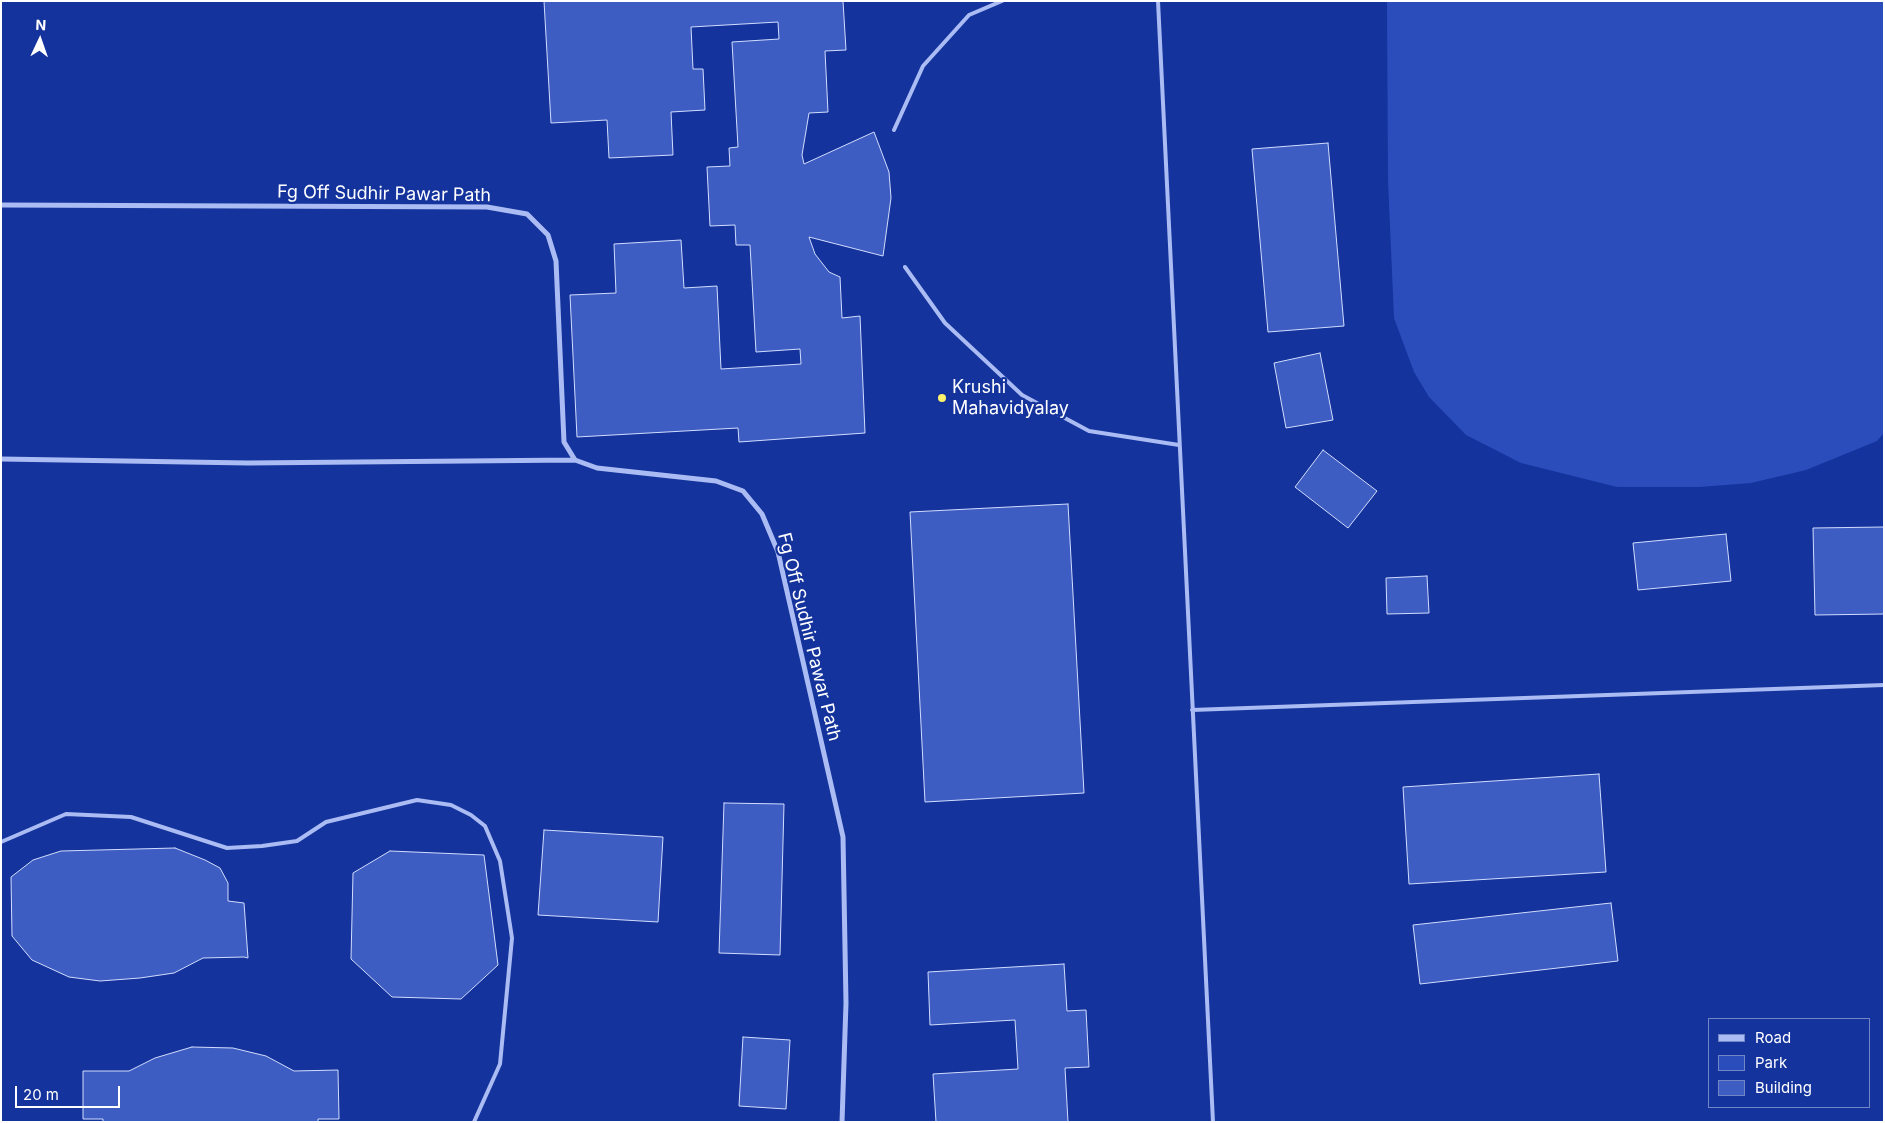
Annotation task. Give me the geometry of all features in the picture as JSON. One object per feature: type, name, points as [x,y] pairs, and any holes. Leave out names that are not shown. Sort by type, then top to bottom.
[{"type":"street","name":"Fg Off Sudhir Pawar Path","points":[[1,205],[487,207],[527,214],[548,235],[556,260],[564,442],[575,460],[597,468],[716,481],[743,491],[762,514],[778,552],[843,837],[846,1003],[842,1122]]},
{"type":"street","points":[[1,459],[248,463],[575,460]]},
{"type":"lane","points":[[894,130],[923,66],[969,16],[1002,1]]},
{"type":"lane","points":[[1158,1],[1213,1122]]},
{"type":"lane","points":[[905,267],[945,323],[1022,395],[1089,431],[1179,445]]},
{"type":"lane","points":[[1192,710],[1884,685]]},
{"type":"lane","points":[[1,842],[66,814],[131,818],[227,848],[297,841],[326,822],[417,800],[451,805],[471,815],[485,826],[500,861],[512,938],[500,1064],[474,1122]]},
{"type":"green space","points":[[1387,1],[1884,1],[1884,433],[1877,441],[1806,470],[1751,483],[1699,487],[1617,487],[1521,463],[1466,435],[1429,397],[1414,372],[1394,318],[1388,180]]},
{"type":"building","points":[[544,1],[843,1],[846,50],[825,51],[828,112],[809,113],[802,155],[804,164],[874,132],[889,172],[891,198],[883,256],[809,237],[815,254],[829,272],[840,277],[842,318],[860,316],[865,433],[739,442],[738,428],[577,437],[570,295],[616,293],[614,244],[681,240],[684,288],[717,286],[721,369],[801,364],[800,349],[756,352],[750,245],[736,245],[735,225],[710,226],[707,167],[730,166],[729,148],[738,147],[732,42],[779,39],[778,22],[691,27],[693,69],[703,69],[705,110],[671,112],[673,155],[609,158],[607,120],[551,123]]},
{"type":"building","points":[[1328,143],[1344,326],[1268,332],[1252,149]]},
{"type":"building","points":[[1320,353],[1333,420],[1286,428],[1274,363]]},
{"type":"building","points":[[1323,450],[1377,491],[1348,528],[1295,487]]},
{"type":"building","points":[[1068,504],[1084,793],[925,802],[910,512]]},
{"type":"building","points":[[1884,527],[1884,614],[1815,615],[1813,528]]},
{"type":"building","points":[[1726,534],[1731,581],[1638,590],[1633,543]]},
{"type":"building","points":[[1427,576],[1429,613],[1387,614],[1386,578]]},
{"type":"building","points":[[1599,774],[1606,872],[1409,884],[1403,787]]},
{"type":"building","points":[[724,803],[784,804],[780,955],[719,953]]},
{"type":"building","points":[[544,830],[663,837],[658,922],[538,915]]},
{"type":"building","points":[[175,848],[220,868],[228,883],[228,901],[244,903],[248,958],[203,958],[174,973],[100,981],[69,977],[32,960],[12,936],[11,877],[33,860],[61,851]]},
{"type":"building","points":[[390,851],[484,855],[498,965],[461,999],[392,997],[351,959],[353,873]]},
{"type":"building","points":[[1611,903],[1618,961],[1420,984],[1413,925]]},
{"type":"building","points":[[1064,964],[1067,1011],[1086,1010],[1089,1067],[1065,1068],[1068,1122],[936,1122],[933,1074],[1018,1069],[1015,1020],[930,1025],[928,972]]},
{"type":"building","points":[[743,1037],[790,1040],[786,1109],[739,1106]]},
{"type":"building","points":[[192,1047],[233,1048],[266,1056],[294,1071],[338,1070],[339,1119],[318,1119],[318,1122],[103,1122],[103,1119],[83,1119],[83,1071],[129,1071],[155,1058]]},
{"type":"place","name":"Krushi Mahavidyalay","points":[[942,398]]}]
